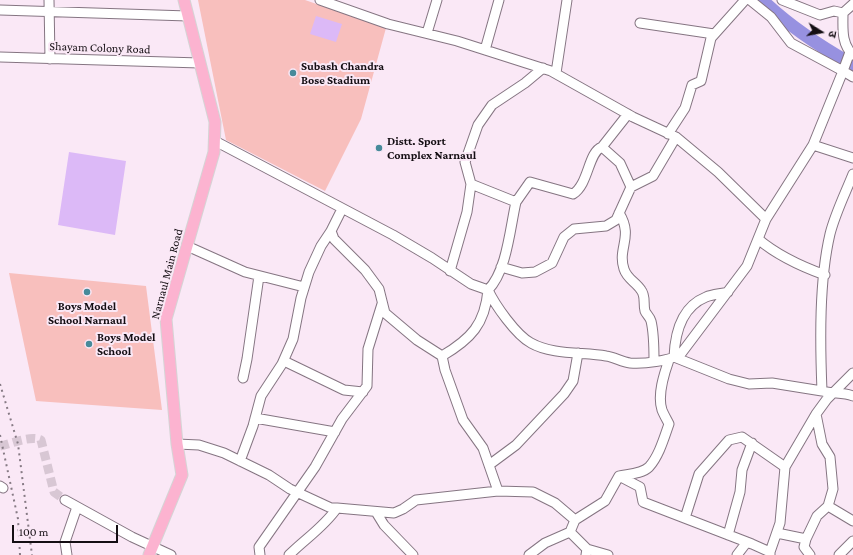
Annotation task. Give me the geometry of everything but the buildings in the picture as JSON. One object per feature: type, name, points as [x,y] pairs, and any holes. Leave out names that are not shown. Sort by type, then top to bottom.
[{"type":"main road","name":"Narnaul Main Road","points":[[151,551],[182,475],[177,444],[166,319],[214,152],[215,122],[184,0]]},
{"type":"street","points":[[49,0],[50,59]]},
{"type":"street","points":[[320,0],[388,24],[427,33],[556,73],[628,114],[672,135],[718,172],[766,219]]},
{"type":"street","points":[[427,33],[437,0]]},
{"type":"street","points":[[485,50],[499,0]]},
{"type":"street","points":[[556,73],[567,0]]},
{"type":"street","points":[[501,267],[522,273],[535,272],[552,263],[564,237],[574,229],[606,226],[616,220],[631,187],[653,176],[685,108],[692,85],[701,81],[711,38],[745,0]]},
{"type":"street","points":[[750,0],[771,17],[791,42],[853,77]]},
{"type":"street","points":[[782,0],[820,15],[834,11],[843,13]]},
{"type":"street","points":[[214,141],[406,243],[471,284],[488,290],[496,306],[530,343],[538,346],[578,353],[608,356],[629,363],[671,359],[680,355],[746,266],[766,219],[813,145],[851,54],[843,36],[843,13],[853,4]]},
{"type":"street","points":[[0,10],[188,16]]},
{"type":"street","points":[[640,23],[714,34]]},
{"type":"street","name":"Shayam Colony Road","points":[[0,57],[200,63]]},
{"type":"street","points":[[450,271],[467,212],[471,184],[465,162],[478,125],[492,105],[525,83],[543,68]]},
{"type":"street","points":[[442,356],[457,347],[473,334],[481,321],[488,290],[495,282],[501,267],[516,202],[530,182],[573,194],[578,190],[588,171],[594,153],[597,149],[602,147],[628,114]]},
{"type":"street","points":[[813,145],[853,158]]},
{"type":"street","points":[[602,147],[620,164],[631,187]]},
{"type":"street","points":[[822,391],[822,309],[830,234],[853,174]]},
{"type":"street","points":[[471,184],[516,202]]},
{"type":"street","points":[[240,461],[256,418],[261,396],[284,361],[293,339],[304,288],[320,246],[331,231],[342,209]]},
{"type":"street","points":[[619,213],[626,223],[623,255],[624,269],[629,278],[642,290],[645,298],[645,311],[651,320],[654,361]]},
{"type":"street","points":[[331,231],[334,238],[365,270],[379,289],[385,314],[417,340],[442,356],[445,370],[463,420],[483,448],[498,491]]},
{"type":"street","points":[[758,239],[772,251],[796,264],[825,275]]},
{"type":"street","points":[[187,246],[245,272],[304,288]]},
{"type":"street","points":[[243,378],[248,359],[259,276]]},
{"type":"street","points":[[529,555],[545,542],[570,532],[575,520],[605,501],[619,476],[639,472],[648,468],[663,444],[669,424],[662,409],[661,396],[664,377],[671,359],[675,337],[682,320],[696,302],[708,296],[728,292]]},
{"type":"street","points":[[260,555],[259,547],[296,492],[315,467],[342,419],[367,386],[368,349],[382,304]]},
{"type":"street","points":[[489,465],[516,445],[564,394],[573,381],[578,353]]},
{"type":"street","points":[[671,359],[729,379],[749,384],[772,383],[832,394],[845,393],[853,396]]},
{"type":"street","points":[[284,361],[344,390],[363,392]]},
{"type":"street","points":[[619,476],[640,487],[643,502],[747,542],[770,554],[780,523],[785,467],[816,414],[832,394],[853,373]]},
{"type":"street","points":[[810,555],[804,547],[806,539],[817,516],[828,506],[833,489],[830,458],[822,444],[816,414]]},
{"type":"street","points":[[256,418],[335,432]]},
{"type":"street","points":[[685,518],[699,474],[729,440],[742,437],[752,442],[760,450],[785,467]]},
{"type":"street","points":[[728,535],[740,492],[742,470],[752,442]]},
{"type":"street","points":[[177,444],[199,445],[224,453],[269,475],[296,492],[337,508],[394,513],[416,500],[498,491],[533,492],[555,503],[575,520]]},
{"type":"street","points":[[65,500],[151,551],[171,555]]},
{"type":"street","points":[[828,506],[853,522]]},
{"type":"street","points":[[66,555],[65,542],[77,507]]},
{"type":"street","points":[[289,555],[314,531],[328,521],[337,508]]},
{"type":"street","points":[[376,512],[384,524],[413,555]]},
{"type":"street","points":[[570,532],[586,552],[608,555]]},
{"type":"street","points":[[777,533],[806,539]]},
{"type":"street","points":[[839,555],[853,541]]},
{"type":"street","points":[[737,555],[747,542]]},
{"type":"shaded area","name":"Subash Chandra Bose Stadium","points":[[198,0],[305,0],[386,28],[361,119],[325,191],[226,140]]},
{"type":"shaded area","name":"Boys Model School","points":[[9,273],[146,286],[162,410],[36,401]]},
{"type":"waterway","points":[[762,0],[805,35],[853,65]]},
{"type":"tunnel","points":[[0,446],[26,439],[41,440],[54,492],[65,500]]},
{"type":"railway","points":[[0,384],[18,444],[32,555]]},
{"type":"railway","points":[[0,435],[18,519],[20,555]]},
{"type":"place","name":"Subash Chandra Bose Stadium","points":[[293,73]]},
{"type":"place","name":"Distt. Sport Complex Narnaul","points":[[379,148]]},
{"type":"place","name":"Boys Model School Narnaul","points":[[87,292]]},
{"type":"place","name":"Boys Model School","points":[[89,344]]}]
